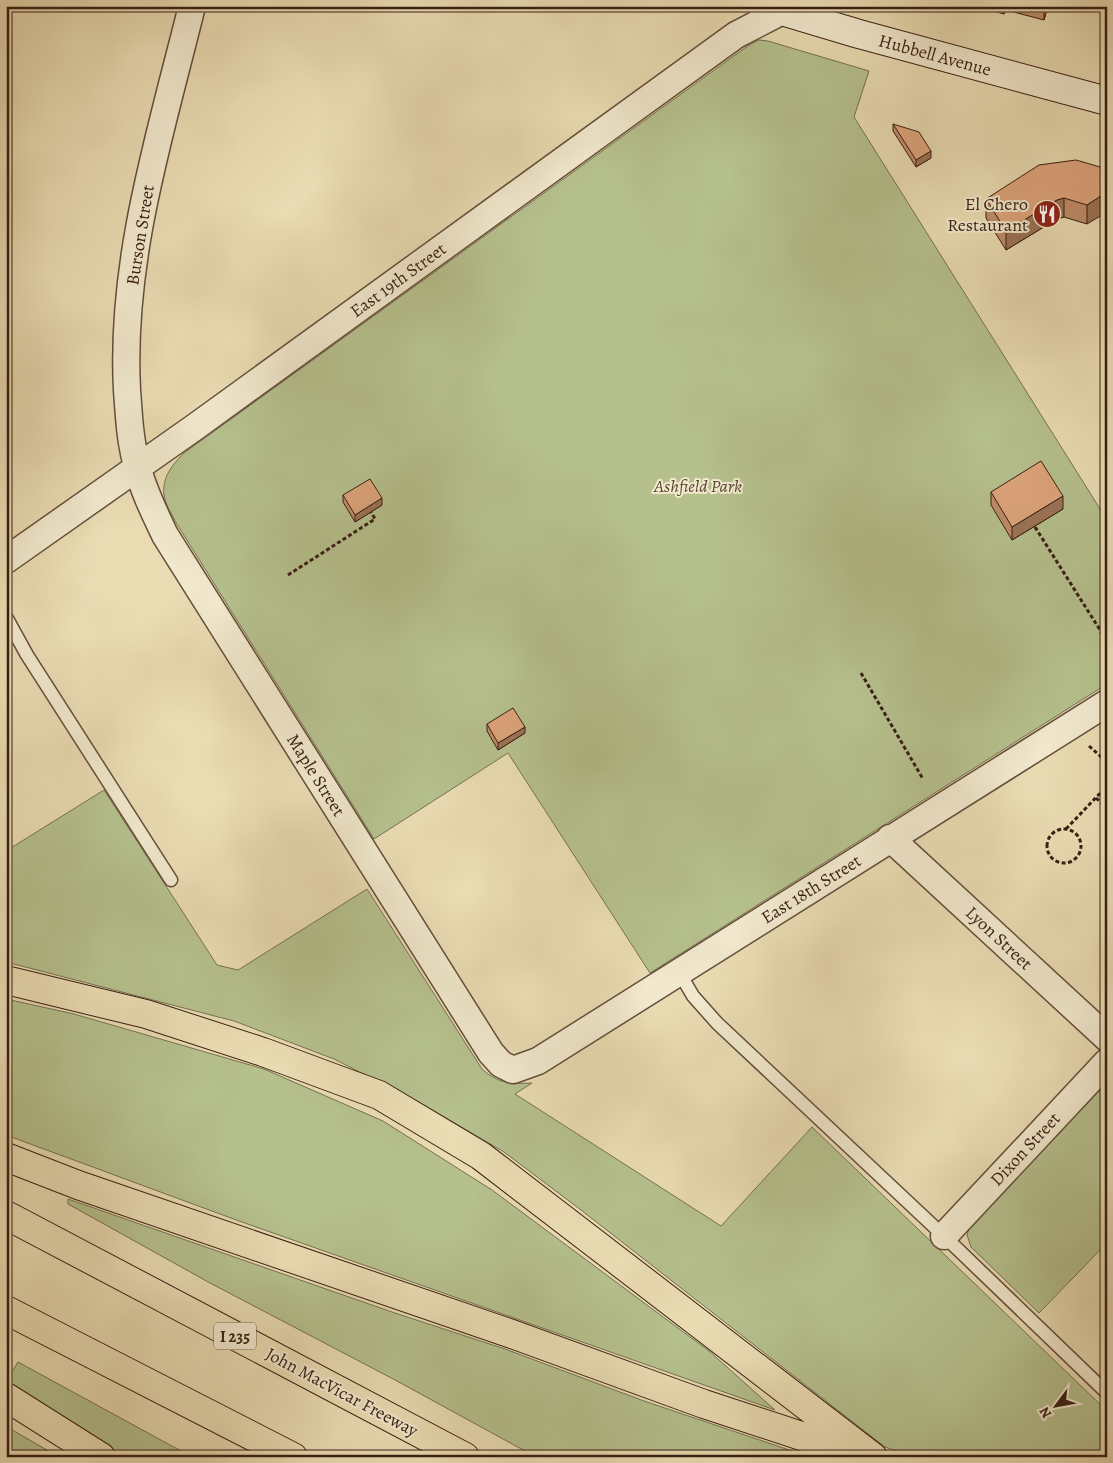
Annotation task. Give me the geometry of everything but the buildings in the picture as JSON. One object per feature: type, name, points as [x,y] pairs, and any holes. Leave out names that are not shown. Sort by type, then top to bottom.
[{"type":"highway","points":[[6,980],[146,1014],[263,1052],[379,1095],[481,1156],[873,1457]]},
{"type":"highway","points":[[6,1157],[78,1185],[509,1333],[704,1404],[864,1457]]},
{"type":"highway","name":"John MacVicar Freeway","points":[[6,1215],[465,1457]]},
{"type":"highway","points":[[6,1310],[293,1457]]},
{"type":"highway","points":[[6,1396],[100,1457]]},
{"type":"main road","name":"Hubbell Avenue","points":[[779,8],[859,34],[1107,101]]},
{"type":"street","name":"Burson Street","points":[[137,468],[131,439],[126,369],[131,280],[146,188],[192,6]]},
{"type":"street","name":"East 19th Street","points":[[6,560],[137,468],[736,35],[779,8]]},
{"type":"street","name":"Maple Street","points":[[137,468],[165,536],[491,1053],[501,1064],[513,1070]]},
{"type":"street","name":"East 18th Street","points":[[513,1070],[538,1061],[1107,703]]},
{"type":"street","name":"Lyon Street","points":[[890,838],[1107,1038]]},
{"type":"street","name":"Dixon Street","points":[[944,1236],[1107,1062]]},
{"type":"lane","points":[[6,617],[27,655],[171,880]]},
{"type":"lane","points":[[679,972],[693,996],[716,1023],[944,1236],[1107,1393]]},
{"type":"path","points":[[288,575],[375,519],[371,512]]},
{"type":"path","points":[[1035,527],[1107,641]]},
{"type":"path","points":[[861,673],[922,779]]},
{"type":"path","points":[[1089,746],[1107,762]]},
{"type":"path","points":[[1066,829],[1076,834],[1082,843],[1082,849],[1072,862],[1060,864],[1051,858],[1048,852],[1048,841],[1055,832],[1066,829],[1107,786]]},
{"type":"path","points":[[1096,798],[1107,808]]},
{"type":"green space","name":"Ashfield Park","points":[[759,40],[869,71],[854,117],[1107,520],[1107,684],[650,973],[508,753],[374,839],[175,521],[166,502],[164,489],[166,477],[184,453],[749,45]]},
{"type":"green space","points":[[104,790],[217,965],[238,970],[367,889],[482,1069],[494,1078],[505,1082],[532,1083],[515,1094],[721,1226],[812,1127],[1107,1411],[1107,1457],[914,1457],[885,1447],[504,1152],[419,1102],[334,1059],[234,1021],[6,962],[6,851]]},
{"type":"green space","points":[[6,999],[74,1014],[264,1069],[383,1121],[492,1190],[709,1351],[775,1410],[239,1221],[6,1135]]},
{"type":"green space","points":[[1107,1084],[1107,1243],[1039,1313],[971,1247],[967,1235],[970,1226],[1094,1094]]},
{"type":"green space","points":[[68,1199],[392,1312],[505,1349],[644,1401],[810,1457],[536,1457],[397,1381],[210,1283],[68,1204]]},
{"type":"green space","points":[[18,1362],[192,1457],[124,1457],[6,1382]]},
{"type":"green space","points":[[7,1427],[59,1457],[6,1457]]},
{"type":"place","name":"El Chero Restaurant","points":[[1047,214]]}]
